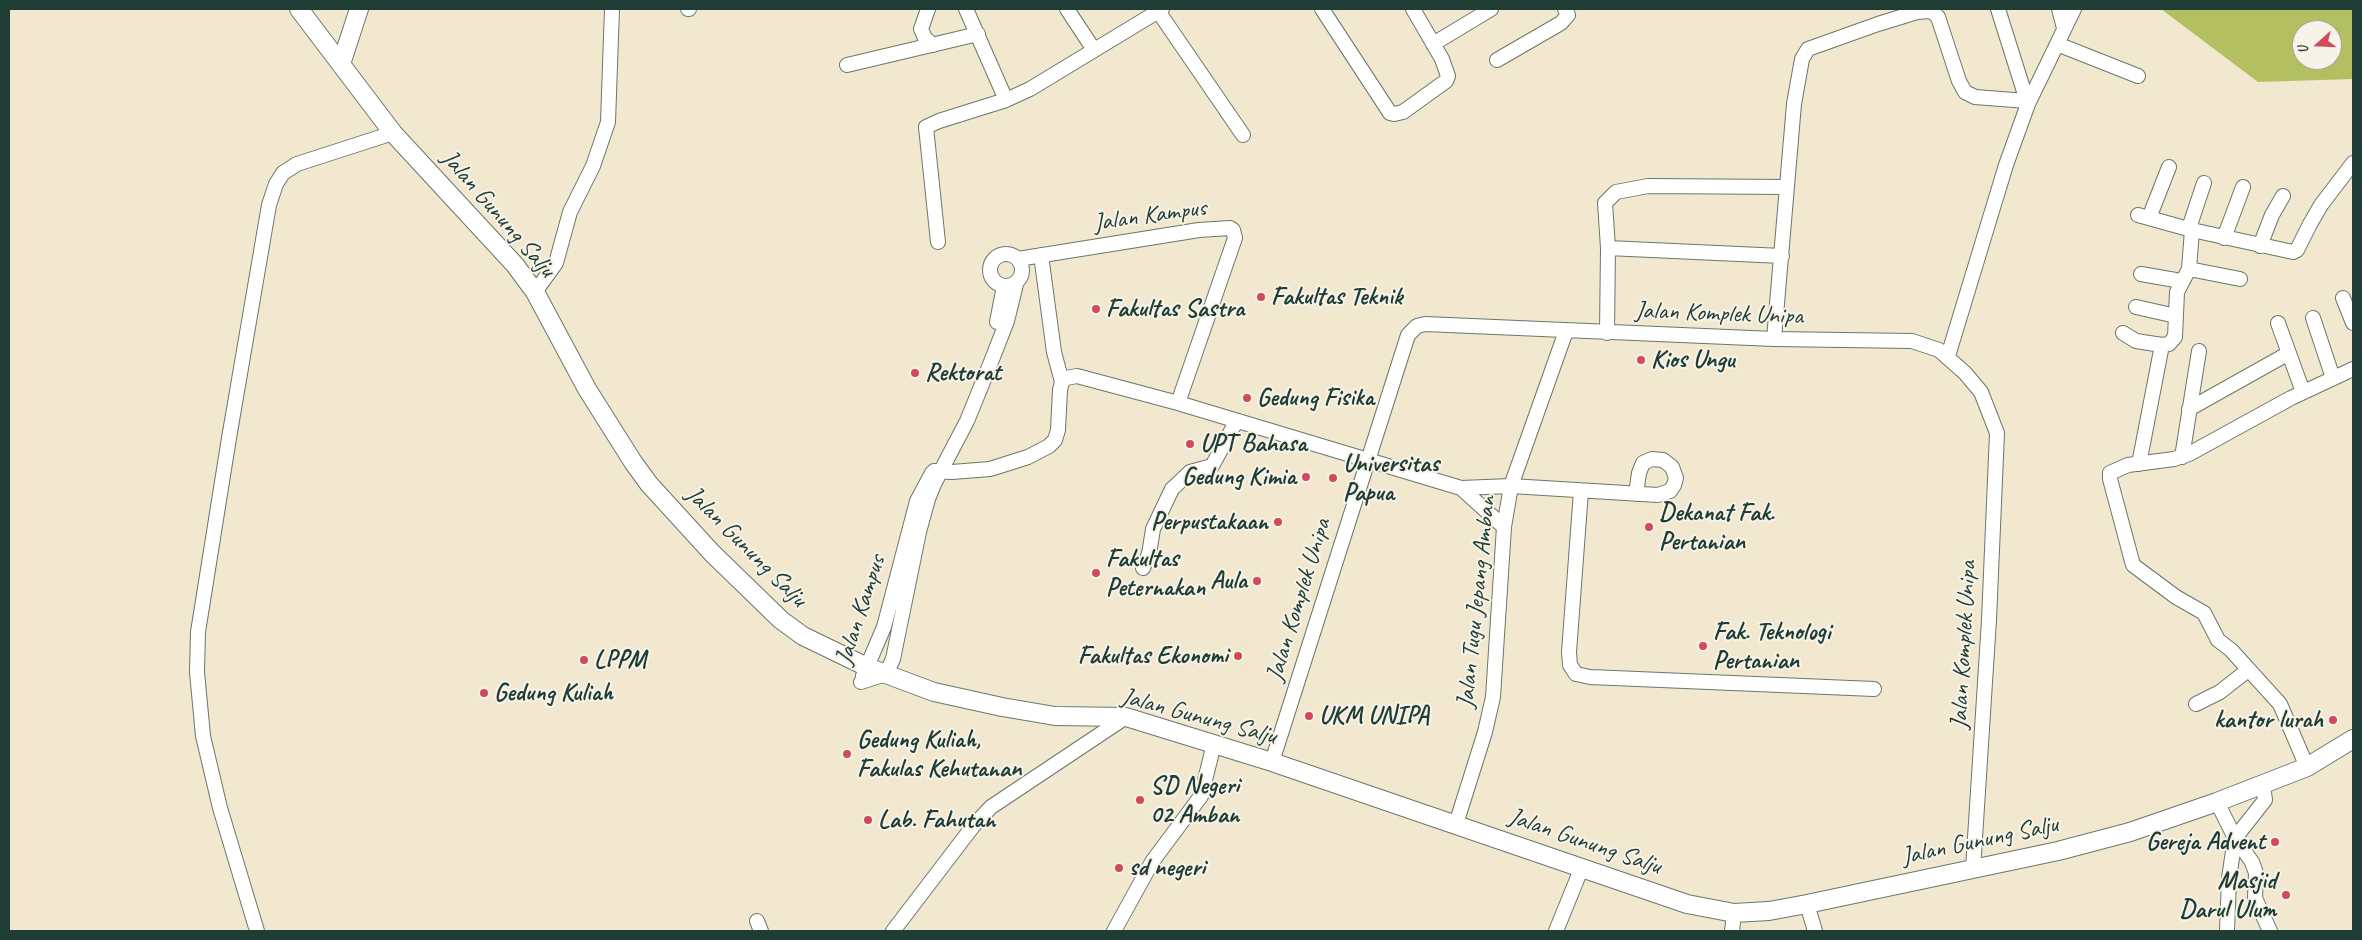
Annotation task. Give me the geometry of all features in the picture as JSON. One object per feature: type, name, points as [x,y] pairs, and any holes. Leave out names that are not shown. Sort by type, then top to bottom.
[{"type":"main road","name":"Jalan Gunung Salju","points":[[299,9],[393,133],[498,244],[535,292],[587,389],[649,484],[719,559],[781,620],[803,636],[867,667],[934,692],[1055,716],[1126,717],[1272,762],[1687,904],[1734,913],[1769,911],[1807,904],[1973,869],[2130,832],[2307,768],[2353,739]]},
{"type":"main road","points":[[341,64],[358,9]]},
{"type":"street","points":[[535,292],[556,264],[570,212],[594,166],[608,122],[612,9]]},
{"type":"street","points":[[928,9],[922,28],[925,38],[932,45]]},
{"type":"street","points":[[966,9],[1006,100]]},
{"type":"street","points":[[1067,9],[1094,50]]},
{"type":"street","points":[[1322,9],[1390,113],[1394,114],[1403,112],[1446,81],[1448,71],[1412,9]]},
{"type":"street","points":[[1433,44],[1491,9]]},
{"type":"street","points":[[1497,60],[1561,23],[1568,15],[1566,9]]},
{"type":"street","points":[[1998,9],[2027,103]]},
{"type":"street","points":[[2059,9],[2064,28]]},
{"type":"street","points":[[1948,356],[2006,165],[2027,103],[2074,9]]},
{"type":"street","points":[[938,242],[926,128],[939,121],[1006,100],[1030,89],[1094,50],[1141,14],[1160,10],[1243,135]]},
{"type":"street","points":[[1774,339],[1794,104],[1804,54],[1812,46],[1901,17],[1931,11],[1938,17],[1958,81],[1965,92],[1975,97],[2027,103]]},
{"type":"street","points":[[847,65],[978,34]]},
{"type":"street","points":[[2057,44],[2138,76]]},
{"type":"street","points":[[257,931],[220,808],[203,736],[197,672],[198,632],[229,438],[269,205],[276,184],[283,173],[297,164],[393,133]]},
{"type":"street","points":[[2169,167],[2144,217],[2283,252],[2293,252],[2297,250],[2310,224],[2353,163]]},
{"type":"street","points":[[2123,333],[2136,341],[2162,346],[2169,344],[2175,337],[2177,292],[2189,269],[2191,222],[2204,183]]},
{"type":"street","points":[[1608,333],[1606,203],[1616,192],[1648,186],[1787,187]]},
{"type":"street","points":[[2224,238],[2243,188]]},
{"type":"street","points":[[2260,246],[2272,215],[2283,196]]},
{"type":"street","name":"Jalan Kampus","points":[[1010,285],[997,283],[992,278],[990,270],[992,262],[1002,254],[1010,254],[1018,258],[1199,230],[1224,228],[1233,230],[1234,238],[1178,403]]},
{"type":"street","points":[[1608,248],[1782,256]]},
{"type":"street","points":[[937,471],[990,469],[1016,461],[1049,446],[1054,440],[1058,430],[1062,382],[1054,352],[1041,255]]},
{"type":"street","name":"Jalan Kampus","points":[[886,674],[896,647],[919,532],[937,471],[969,403],[996,338],[1007,321],[1010,285],[1023,272],[1018,258]]},
{"type":"street","points":[[2189,269],[2240,279]]},
{"type":"street","points":[[2141,274],[2181,282]]},
{"type":"street","points":[[2343,298],[2353,323]]},
{"type":"street","points":[[2136,307],[2176,316]]},
{"type":"street","points":[[2313,318],[2334,378]]},
{"type":"street","points":[[2278,323],[2303,392]]},
{"type":"street","name":"Jalan Komplek Unipa","points":[[1272,762],[1408,335],[1418,326],[1425,324],[1774,339],[1912,341],[1939,350],[1948,356],[1981,392],[1997,433],[1989,620],[1973,869]]},
{"type":"street","name":"Jalan Tugu Jepang Amban","points":[[1456,824],[1485,732],[1493,696],[1504,527],[1512,486],[1566,331]]},
{"type":"street","points":[[2139,464],[2162,346]]},
{"type":"street","points":[[2182,457],[2199,351]]},
{"type":"street","points":[[2190,409],[2289,353]]},
{"type":"street","points":[[2307,768],[2280,704],[2231,650],[2218,640],[2204,613],[2176,597],[2138,569],[2131,561],[2110,474],[2121,467],[2182,457],[2303,392],[2353,368]]},
{"type":"street","points":[[1062,382],[1066,378],[1078,376],[1178,403],[1236,422],[1368,459],[1461,488],[1512,486],[1636,494]]},
{"type":"street","points":[[1143,568],[1157,518],[1172,489],[1190,472],[1212,466],[1236,422]]},
{"type":"street","points":[[947,452],[966,470]]},
{"type":"street","name":"Jalan Kampus","points":[[867,667],[884,627],[917,502],[923,486],[937,471]]},
{"type":"street","points":[[1461,488],[1504,527]]},
{"type":"street","points":[[1581,491],[1569,652],[1570,664],[1576,674],[1590,677],[1874,689]]},
{"type":"street","points":[[2196,704],[2220,692],[2248,670]]},
{"type":"street","points":[[893,931],[974,825],[991,807],[1126,717]]},
{"type":"street","points":[[1114,931],[1152,862],[1201,796],[1214,744]]},
{"type":"street","points":[[2227,931],[2229,878],[2235,838],[2265,800],[2262,784]]},
{"type":"street","points":[[2217,802],[2235,838],[2252,862],[2256,873],[2255,898],[2270,931]]},
{"type":"street","points":[[1556,931],[1582,867]]},
{"type":"street","points":[[1807,904],[1815,931]]},
{"type":"street","points":[[1732,931],[1734,913]]},
{"type":"green space","points":[[2161,9],[2353,9],[2353,79],[2258,82]]},
{"type":"place","name":"Fakultas Teknik","points":[[1261,297]]},
{"type":"place","name":"Fakultas Sastra","points":[[1096,309]]},
{"type":"place","name":"Kios Ungu","points":[[1641,360]]},
{"type":"place","name":"Rektorat","points":[[915,373]]},
{"type":"place","name":"Gedung Fisika","points":[[1247,398]]},
{"type":"place","name":"UPT Bahasa","points":[[1190,444]]},
{"type":"place","name":"Gedung Kimia","points":[[1306,477]]},
{"type":"place","name":"Universitas Papua","points":[[1333,478]]},
{"type":"place","name":"Perpustakaan","points":[[1278,522]]},
{"type":"place","name":"Dekanat Fak. Pertanian","points":[[1649,527]]},
{"type":"place","name":"Fakultas Peternakan","points":[[1096,573]]},
{"type":"place","name":"Aula","points":[[1257,581]]},
{"type":"place","name":"Fak. Teknologi Pertanian","points":[[1703,646]]},
{"type":"place","name":"Fakultas Ekonomi","points":[[1238,656]]},
{"type":"place","name":"LPPM","points":[[584,660]]},
{"type":"place","name":"Gedung Kuliah","points":[[484,693]]},
{"type":"place","name":"UKM UNIPA","points":[[1309,716]]},
{"type":"place","name":"kantor lurah","points":[[2333,720]]},
{"type":"place","name":"Gedung Kuliah, Fakulas Kehutanan","points":[[847,754]]},
{"type":"place","name":"SD Negeri 02 Amban","points":[[1140,800]]},
{"type":"place","name":"Lab. Fahutan","points":[[868,820]]},
{"type":"place","name":"Gereja Advent","points":[[2275,842]]},
{"type":"place","name":"sd negeri","points":[[1119,868]]},
{"type":"place","name":"Masjid Darul Ulum","points":[[2286,895]]}]
